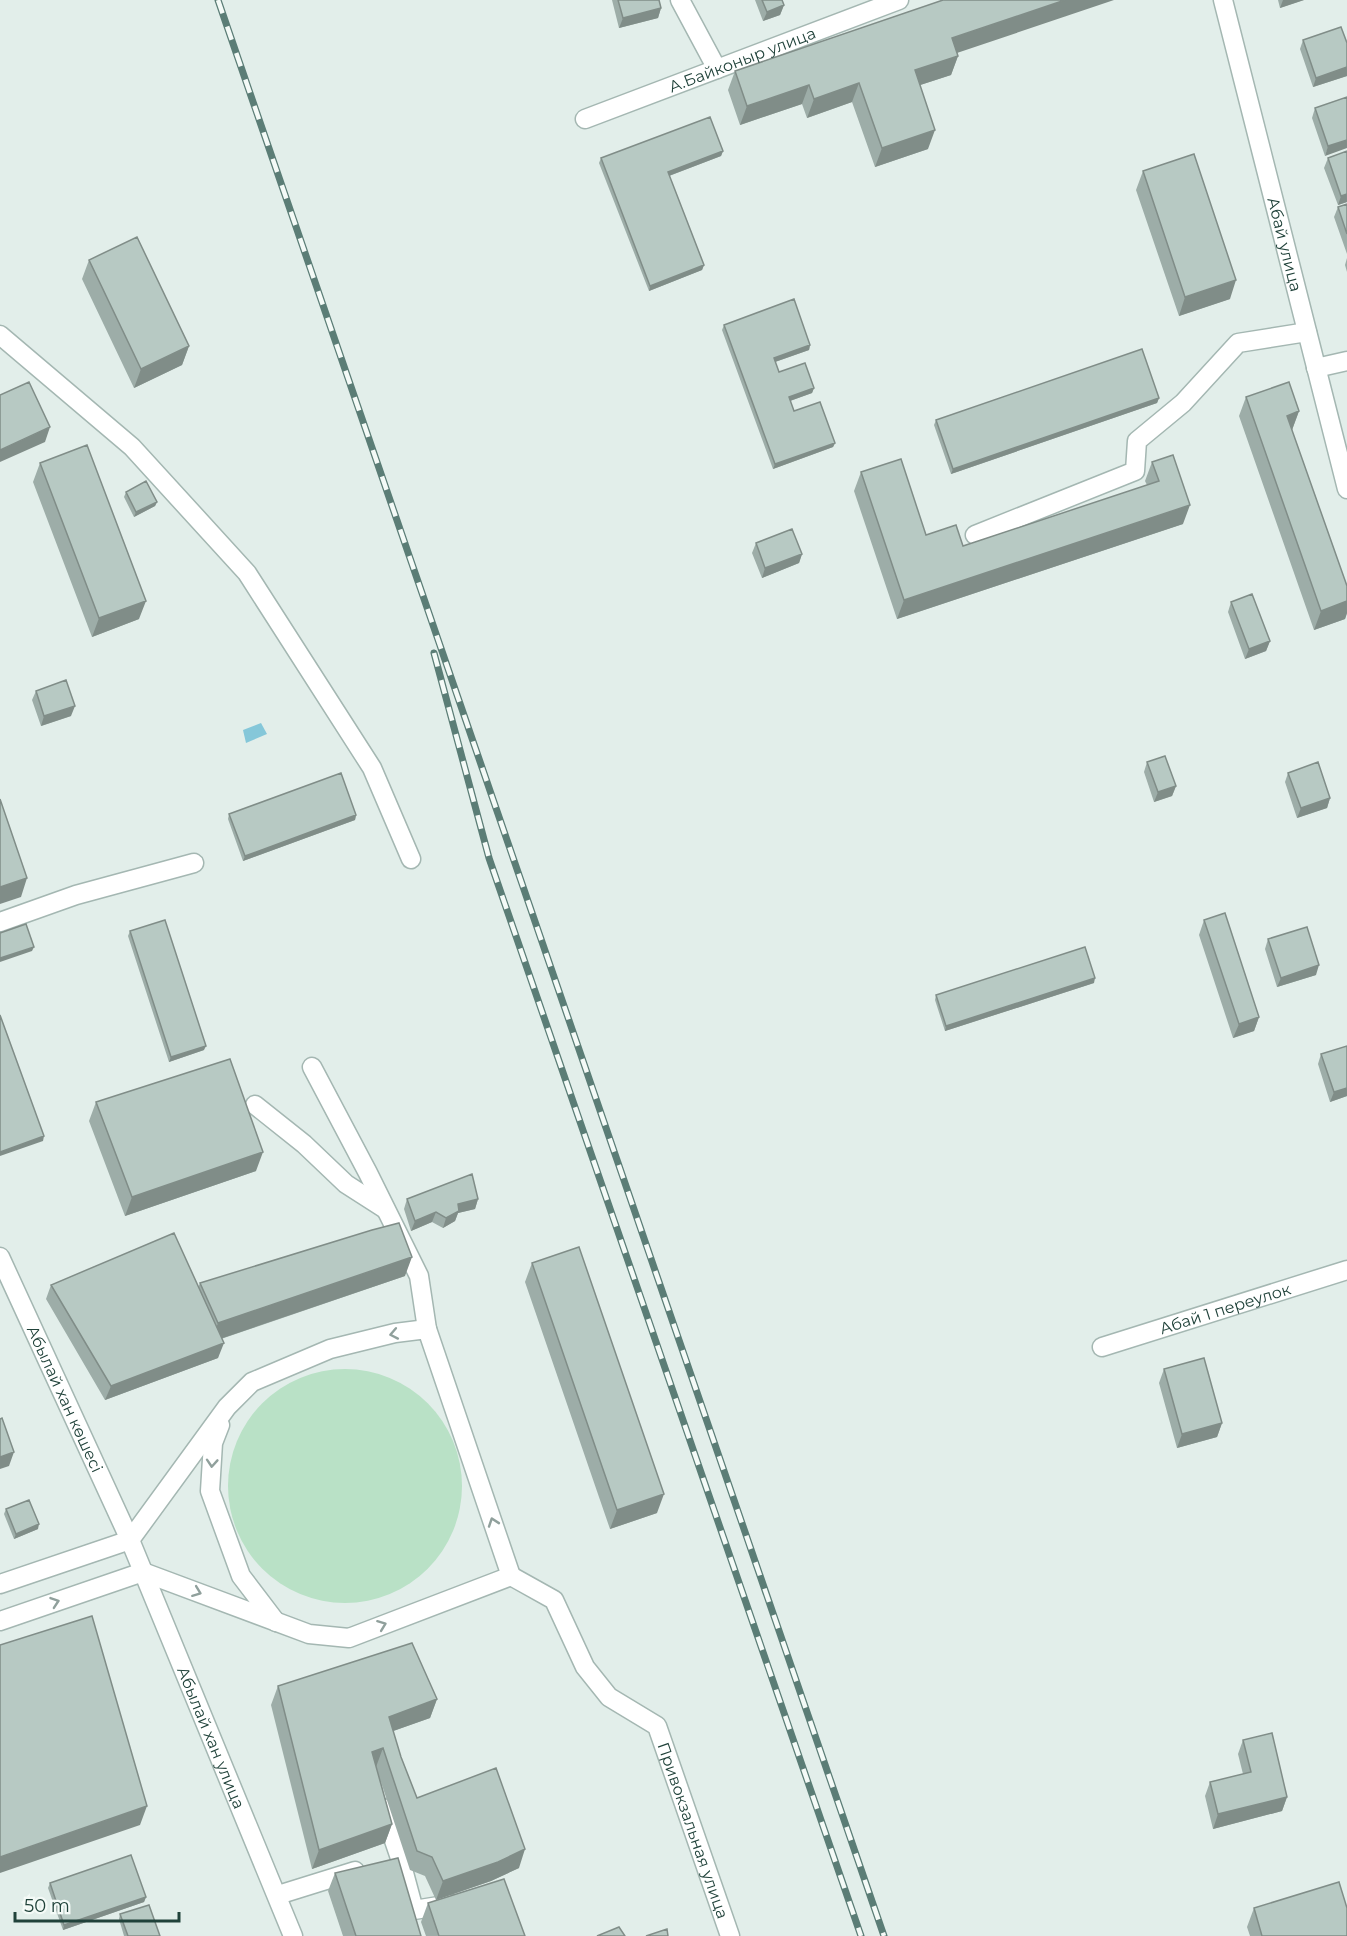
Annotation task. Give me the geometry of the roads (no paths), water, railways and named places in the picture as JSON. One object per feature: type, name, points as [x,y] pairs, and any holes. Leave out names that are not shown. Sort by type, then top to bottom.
[{"type":"street","points":[[680,0],[717,69]]},
{"type":"street","name":"А.Байконыр улица","points":[[585,119],[899,0]]},
{"type":"street","name":"Абай улица","points":[[1223,0],[1347,489]]},
{"type":"street","points":[[975,535],[1135,471],[1137,441],[1183,403],[1238,343],[1307,332]]},
{"type":"street","points":[[0,335],[132,447],[247,573],[372,768],[411,859]]},
{"type":"street","points":[[1316,368],[1347,361]]},
{"type":"street","points":[[0,922],[76,895],[194,863]]},
{"type":"street","points":[[0,1621],[142,1572],[309,1634],[349,1638],[511,1575],[427,1329],[419,1276],[312,1067]]},
{"type":"street","points":[[255,1105],[304,1144],[346,1184],[387,1210]]},
{"type":"street","name":"Абылай хан көшесі","points":[[0,1257],[130,1539]]},
{"type":"street","name":"Абай 1 переулок","points":[[1102,1347],[1347,1270]]},
{"type":"street","points":[[0,1584],[130,1539],[227,1407],[252,1382],[330,1349],[394,1333],[427,1329]]},
{"type":"street","points":[[227,1407],[213,1443],[210,1491],[241,1576],[276,1622]]},
{"type":"street","name":"Абылай хан улица","points":[[130,1539],[293,1936]]},
{"type":"street","name":"Привокзальная улица","points":[[511,1575],[554,1600],[585,1667],[609,1697],[657,1726],[730,1936]]},
{"type":"street","points":[[376,1789],[388,1861],[413,1918],[467,1898]]},
{"type":"street","points":[[278,1895],[388,1861]]},
{"type":"water","points":[[261,723],[267,734],[246,743],[243,730]]},
{"type":"railway","points":[[218,0],[884,1936]]},
{"type":"railway","points":[[434,653],[489,858],[861,1936]]}]
